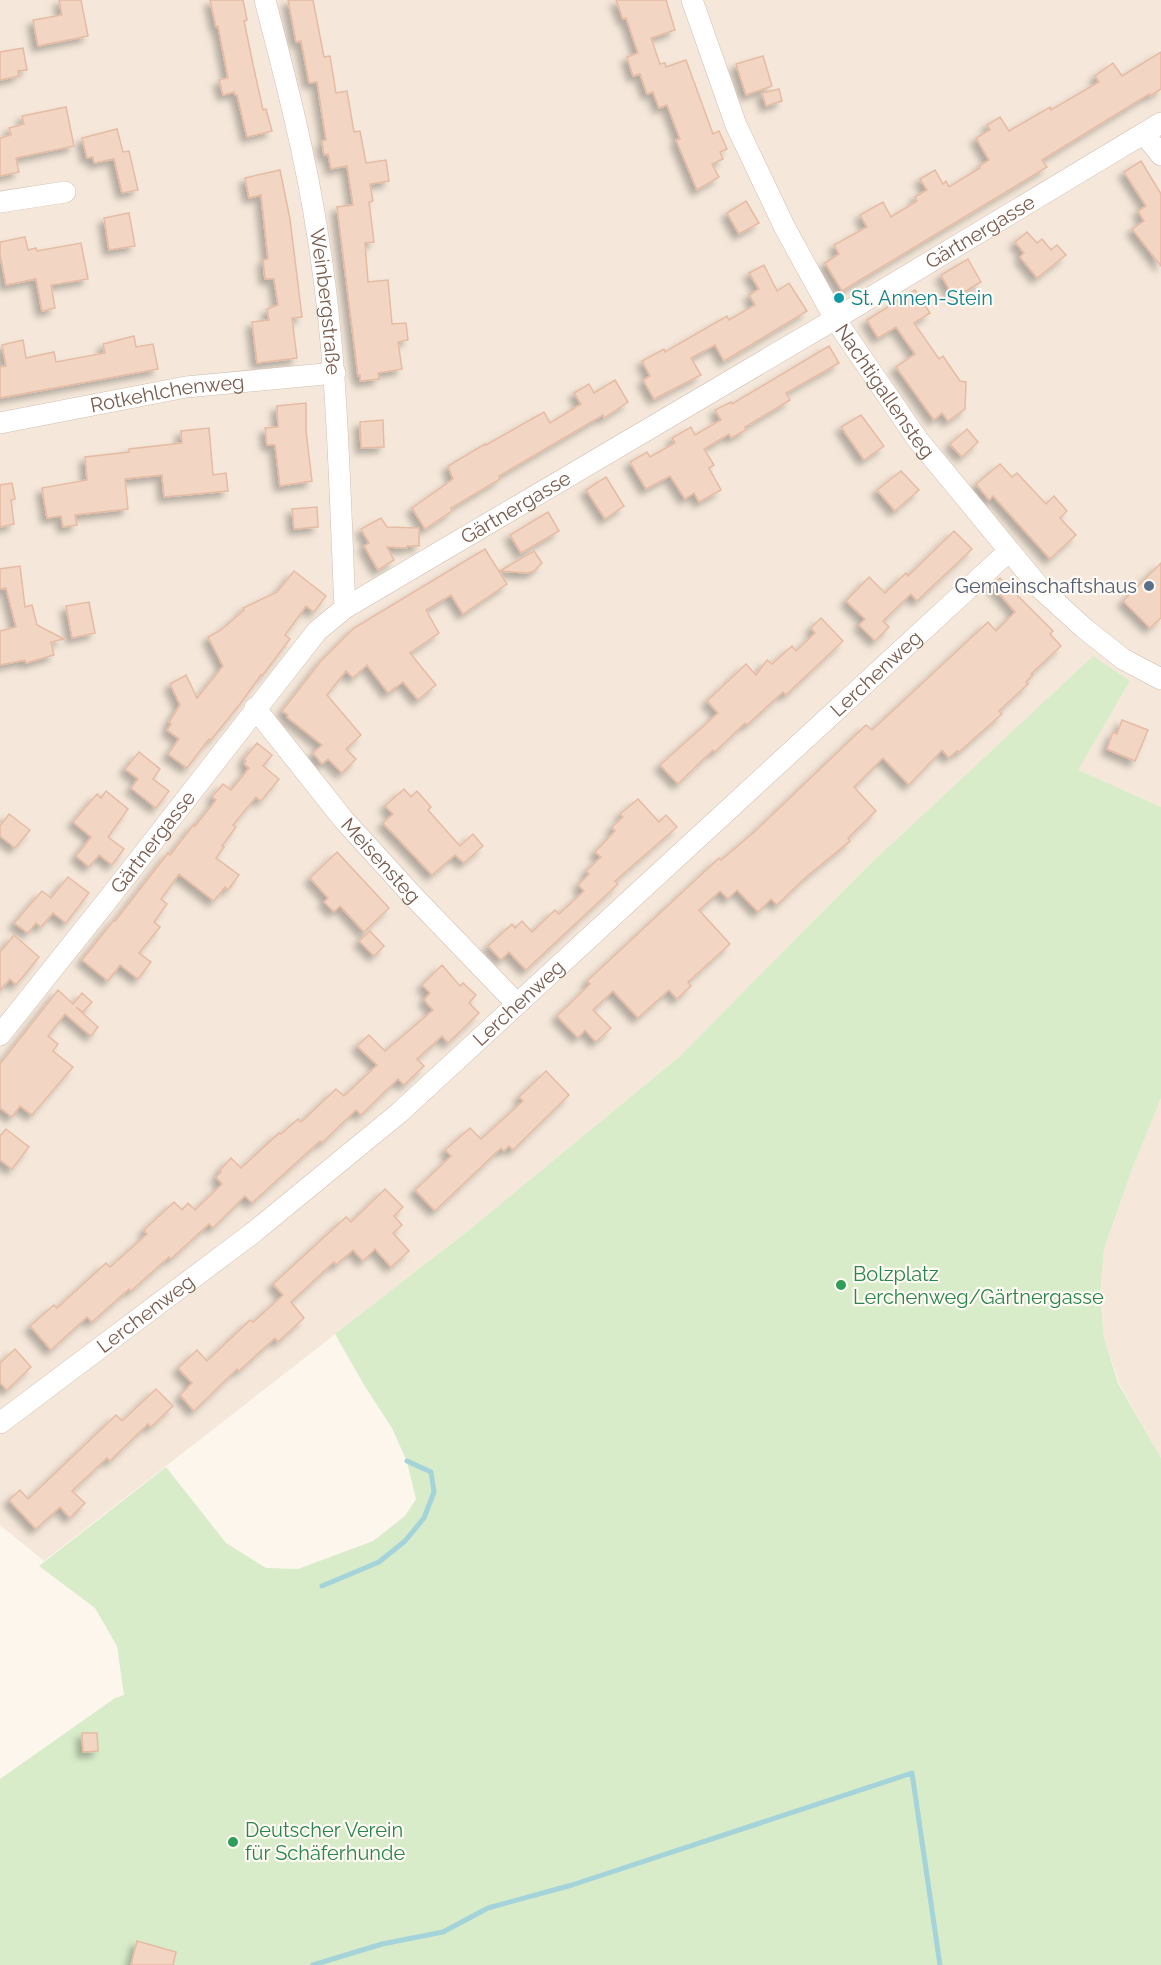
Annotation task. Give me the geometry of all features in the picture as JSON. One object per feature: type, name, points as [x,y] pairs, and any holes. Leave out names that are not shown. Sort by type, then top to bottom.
[{"type":"street","name":"Weinbergstraße","points":[[265,0],[299,134],[314,210],[335,373],[345,608]]},
{"type":"street","name":"Nachtigallensteg","points":[[692,0],[736,125],[785,228],[835,320],[918,440],[1041,589],[1123,659],[1161,679]]},
{"type":"street","name":"Gärtnergasse","points":[[0,1035],[317,631],[345,608],[835,320],[1153,129]]},
{"type":"street","points":[[1153,129],[1161,155]]},
{"type":"street","points":[[0,202],[65,192]]},
{"type":"street","name":"Rotkehlchenweg","points":[[0,423],[186,387],[335,373]]},
{"type":"street","name":"Lerchenweg","points":[[0,1423],[264,1224],[399,1113],[1009,551]]},
{"type":"street","name":"Meisensteg","points":[[255,708],[344,819],[413,896],[517,1004]]},
{"type":"shaded area","points":[[0,0],[1161,0],[1161,807],[1077,770],[1130,681],[968,774],[865,869],[679,1057],[469,1230],[44,1561],[0,1525]]},
{"type":"shaded area","points":[[1161,1098],[1161,1458],[1119,1383],[1104,1337],[1100,1295],[1104,1249],[1131,1172]]},
{"type":"green space","points":[[1093,656],[1130,681],[1078,770],[1161,807],[1161,1098],[1131,1172],[1104,1249],[1100,1295],[1104,1337],[1118,1383],[1161,1458],[1161,1965],[0,1965],[0,1779],[115,1698],[124,1695],[117,1646],[95,1608],[39,1566],[166,1467],[226,1543],[266,1568],[298,1569],[373,1541],[405,1516],[416,1499],[407,1462],[392,1428],[335,1334],[469,1230],[679,1057],[865,869]]},
{"type":"building","points":[[59,0],[81,0],[88,36],[38,46],[33,20],[62,15]]},
{"type":"building","points":[[210,0],[243,0],[247,20],[244,21],[263,110],[266,109],[272,131],[247,137],[237,95],[234,92],[223,95],[219,80],[228,78],[218,26],[216,27]]},
{"type":"building","points":[[288,0],[313,0],[324,57],[330,56],[336,93],[347,91],[354,132],[360,131],[366,163],[386,160],[389,181],[370,184],[373,201],[369,202],[374,242],[365,243],[368,282],[388,280],[392,324],[406,323],[408,340],[398,342],[402,369],[378,373],[379,379],[360,381],[360,375],[358,376],[337,207],[353,205],[347,166],[331,169],[328,154],[324,155],[322,141],[326,140],[317,82],[309,83],[301,41],[296,42]]},
{"type":"building","points":[[616,0],[666,0],[675,30],[651,38],[660,64],[665,63],[666,67],[686,60],[713,134],[719,131],[727,149],[720,152],[723,159],[712,164],[719,177],[697,190],[676,140],[680,139],[667,105],[659,108],[653,92],[647,94],[640,74],[633,76],[627,57],[638,53],[626,18],[623,19]]},
{"type":"building","points":[[23,48],[27,70],[18,71],[19,76],[0,80],[0,52]]},
{"type":"building","points":[[1161,52],[1161,89],[1150,96],[1149,94],[1042,160],[1047,167],[842,291],[825,263],[839,254],[834,245],[867,227],[860,215],[883,202],[891,217],[917,201],[915,197],[927,190],[920,179],[935,170],[943,184],[946,181],[949,187],[980,168],[979,166],[989,160],[976,138],[990,130],[987,125],[1000,117],[1009,131],[1099,82],[1095,76],[1113,63],[1122,76]]},
{"type":"building","points":[[763,56],[772,86],[746,95],[736,64]]},
{"type":"building","points":[[779,89],[782,101],[766,106],[762,93]]},
{"type":"building","points":[[66,107],[74,146],[16,158],[19,172],[0,176],[0,138],[11,135],[9,128],[24,124],[22,116]]},
{"type":"building","points":[[117,129],[123,152],[129,151],[138,190],[122,193],[114,159],[94,163],[93,157],[87,158],[82,138]]},
{"type":"building","points":[[1141,161],[1161,194],[1161,266],[1132,229],[1144,221],[1138,211],[1146,206],[1124,172]]},
{"type":"building","points":[[280,170],[290,219],[302,317],[292,318],[297,358],[257,363],[252,322],[269,320],[267,309],[278,305],[274,279],[265,279],[263,260],[268,259],[261,195],[249,198],[245,178]]},
{"type":"building","points":[[746,201],[759,223],[739,234],[727,213]]},
{"type":"building","points":[[129,213],[135,246],[109,250],[104,218]]},
{"type":"building","points":[[1027,232],[1037,243],[1042,239],[1051,250],[1057,245],[1066,255],[1037,278],[1020,257],[1024,253],[1015,242]]},
{"type":"building","points":[[25,237],[28,250],[36,248],[37,251],[81,243],[88,279],[51,285],[55,308],[42,311],[36,279],[6,285],[0,242]]},
{"type":"building","points":[[968,259],[981,282],[954,298],[941,275]]},
{"type":"building","points":[[764,265],[777,291],[789,283],[807,311],[724,361],[715,345],[691,358],[701,375],[654,399],[643,380],[650,376],[642,361],[664,349],[665,352],[727,316],[729,320],[755,305],[749,295],[759,289],[749,273]]},
{"type":"building","points":[[915,290],[930,313],[914,323],[939,359],[943,356],[960,381],[966,382],[965,409],[948,421],[942,413],[934,420],[896,367],[915,354],[896,327],[878,338],[867,320]]},
{"type":"building","points":[[134,336],[136,347],[153,344],[158,369],[0,398],[0,367],[6,366],[2,345],[23,340],[26,358],[54,352],[56,362],[105,353],[103,344]]},
{"type":"building","points":[[829,346],[839,363],[786,393],[790,400],[745,427],[746,430],[731,438],[729,434],[704,449],[714,465],[709,468],[721,490],[699,502],[694,493],[685,499],[670,476],[646,489],[630,462],[647,452],[650,457],[675,443],[672,438],[691,427],[695,435],[721,420],[715,410],[731,402],[732,404]]},
{"type":"building","points":[[615,380],[628,402],[604,418],[603,415],[499,476],[500,479],[451,508],[452,511],[425,529],[412,508],[453,479],[448,466],[544,412],[550,423],[581,404],[574,393],[589,384],[594,393]]},
{"type":"building","points":[[306,403],[306,431],[312,481],[280,486],[275,445],[267,445],[265,428],[278,427],[277,406]]},
{"type":"building","points":[[861,415],[884,446],[864,460],[841,427]]},
{"type":"building","points":[[383,420],[384,447],[361,448],[360,422]]},
{"type":"building","points":[[209,428],[213,475],[226,473],[228,491],[164,497],[162,475],[125,479],[128,509],[75,515],[77,525],[63,527],[61,516],[47,518],[42,488],[87,480],[85,457],[182,443],[181,431]]},
{"type":"building","points":[[967,429],[978,442],[962,457],[950,444]]},
{"type":"building","points":[[1000,464],[1012,477],[1017,473],[1046,504],[1054,496],[1067,511],[1060,518],[1076,535],[1050,559],[993,496],[989,500],[976,484]]},
{"type":"building","points":[[901,471],[919,490],[895,511],[877,490]]},
{"type":"building","points":[[606,477],[624,506],[605,519],[586,490]]},
{"type":"building","points":[[12,483],[15,499],[11,500],[14,524],[0,527],[0,485]]},
{"type":"building","points":[[317,507],[318,527],[294,529],[292,509]]},
{"type":"building","points":[[548,512],[559,531],[521,553],[510,535]]},
{"type":"building","points":[[381,518],[387,527],[419,528],[419,546],[387,547],[394,560],[378,570],[364,546],[369,543],[361,529]]},
{"type":"building","points":[[954,531],[972,549],[917,601],[911,594],[883,621],[889,627],[875,641],[859,625],[865,619],[846,601],[869,577],[885,593],[906,573],[908,576]]},
{"type":"building","points":[[485,549],[507,584],[463,614],[451,595],[426,610],[439,633],[410,653],[436,685],[418,700],[403,682],[388,693],[367,665],[353,678],[346,671],[327,695],[361,735],[346,749],[356,759],[342,773],[328,759],[322,764],[313,753],[322,745],[282,711],[320,662],[354,628]]},
{"type":"building","points":[[534,551],[542,563],[534,571],[528,573],[500,571]]},
{"type":"building","name":"Gemeinschaftshaus","points":[[1161,563],[1161,618],[1150,628],[1123,601]]},
{"type":"building","points":[[20,566],[25,607],[32,605],[37,625],[64,639],[51,642],[54,655],[26,663],[25,660],[0,665],[0,631],[16,627],[6,588],[0,589],[0,569]]},
{"type":"building","points":[[294,571],[326,596],[314,612],[306,606],[285,635],[290,639],[187,768],[168,754],[179,739],[167,730],[171,724],[169,722],[180,705],[170,684],[186,675],[197,698],[223,666],[208,637],[221,630],[244,610],[243,608],[277,592]]},
{"type":"building","points":[[1000,578],[1053,631],[1050,634],[1061,646],[1031,674],[1033,675],[1026,682],[1028,684],[999,711],[1002,714],[949,758],[942,750],[909,785],[883,758],[854,787],[876,811],[848,838],[850,841],[805,878],[777,905],[771,899],[758,912],[737,890],[728,899],[720,891],[699,910],[730,944],[688,982],[691,986],[677,999],[669,990],[638,1018],[613,991],[593,1010],[611,1028],[596,1042],[585,1030],[578,1038],[557,1016],[590,984],[587,981],[719,858],[721,860],[753,833],[866,725],[872,730],[988,622],[996,631],[1015,612],[992,585]]},
{"type":"building","points":[[89,602],[95,633],[72,638],[66,606]]},
{"type":"building","points":[[821,618],[843,641],[786,695],[783,692],[747,725],[745,723],[678,784],[660,765],[718,713],[707,701],[746,664],[756,675],[767,660],[772,664],[792,646],[796,651],[815,633],[811,628]]},
{"type":"building","points":[[1122,720],[1148,730],[1135,761],[1107,749],[1113,732],[1117,734]]},
{"type":"building","points":[[257,743],[272,755],[263,766],[279,779],[261,801],[256,797],[233,825],[236,827],[216,858],[239,875],[228,890],[225,887],[214,901],[179,874],[161,899],[167,904],[154,922],[160,927],[139,953],[151,962],[138,979],[120,965],[108,981],[82,960],[168,853],[170,855],[216,800],[212,797],[223,784],[231,790],[249,768],[244,764],[246,761],[244,759]]},
{"type":"building","points":[[139,752],[160,769],[153,779],[169,791],[156,808],[131,788],[138,779],[125,769]]},
{"type":"building","points":[[404,789],[411,797],[417,791],[431,807],[428,810],[460,846],[473,834],[483,846],[464,863],[455,855],[432,875],[383,823],[393,814],[385,806]]},
{"type":"building","points":[[106,791],[128,809],[108,837],[124,849],[112,865],[99,855],[89,867],[76,856],[91,837],[73,822],[97,794],[101,798]]},
{"type":"building","points":[[638,799],[659,822],[666,815],[677,827],[615,881],[618,884],[526,970],[509,952],[501,960],[488,946],[512,924],[515,928],[522,921],[532,932],[555,910],[559,914],[584,891],[578,885],[589,874],[586,871],[601,857],[595,852],[615,831],[612,827],[623,817],[620,814]]},
{"type":"building","points":[[9,814],[30,830],[15,848],[0,836],[0,826]]},
{"type":"building","points":[[337,852],[389,908],[364,932],[340,906],[334,912],[324,902],[328,898],[310,878]]},
{"type":"building","points":[[68,877],[89,893],[66,923],[53,913],[41,927],[36,923],[28,933],[14,923],[42,891],[51,898]]},
{"type":"building","points":[[370,931],[384,946],[374,956],[359,941]]},
{"type":"building","points":[[14,935],[39,957],[16,985],[10,979],[0,990],[0,952]]},
{"type":"building","points":[[442,965],[460,986],[463,983],[476,995],[469,1003],[479,1013],[448,1043],[442,1036],[417,1059],[424,1066],[404,1085],[398,1079],[361,1115],[356,1110],[322,1143],[320,1141],[252,1203],[245,1196],[213,1228],[209,1224],[131,1291],[129,1289],[92,1322],[87,1317],[51,1350],[30,1326],[54,1305],[57,1308],[106,1263],[110,1267],[147,1234],[144,1230],[174,1202],[182,1210],[188,1203],[195,1210],[222,1184],[216,1177],[231,1158],[241,1168],[279,1133],[281,1134],[298,1119],[301,1122],[336,1089],[344,1096],[377,1065],[357,1046],[369,1035],[385,1051],[433,1010],[424,1000],[430,993],[422,985]]},
{"type":"building","points":[[58,990],[73,1004],[82,993],[92,1002],[83,1012],[76,1007],[98,1027],[91,1036],[65,1014],[48,1036],[58,1044],[53,1051],[73,1067],[32,1115],[20,1106],[12,1117],[0,1108],[0,1064]]},
{"type":"building","points":[[546,1071],[569,1095],[513,1150],[509,1146],[504,1151],[501,1148],[435,1211],[415,1190],[451,1156],[445,1150],[470,1128],[481,1139],[523,1101],[519,1097]]},
{"type":"building","points":[[6,1129],[29,1147],[12,1169],[0,1160],[0,1136]]},
{"type":"building","points":[[385,1189],[403,1207],[394,1216],[402,1225],[393,1233],[409,1251],[391,1267],[375,1249],[363,1261],[353,1250],[336,1265],[334,1262],[291,1302],[304,1318],[278,1342],[275,1338],[239,1371],[237,1369],[194,1411],[180,1395],[192,1383],[178,1368],[197,1350],[207,1361],[250,1320],[253,1322],[283,1295],[273,1284],[346,1217],[351,1222]]},
{"type":"building","points":[[15,1349],[31,1367],[7,1390],[0,1383],[0,1363]]},
{"type":"building","points":[[156,1389],[173,1406],[151,1427],[148,1424],[110,1461],[107,1458],[72,1491],[85,1503],[70,1518],[60,1507],[36,1529],[9,1500],[20,1490],[28,1499],[116,1415],[122,1421]]},
{"type":"building","points":[[82,1733],[97,1733],[98,1751],[83,1752]]},
{"type":"building","points":[[137,1941],[176,1952],[173,1965],[131,1965]]},
{"type":"waterway","points":[[322,1586],[379,1562],[405,1541],[424,1518],[434,1492],[431,1472],[407,1461]]},
{"type":"waterway","points":[[313,1965],[382,1944],[443,1932],[488,1908],[572,1885],[912,1773],[940,1965]]},
{"type":"place","name":"St. Annen-Stein","points":[[839,298]]},
{"type":"place","name":"Gemeinschaftshaus","points":[[1149,586]]},
{"type":"place","name":"Bolzplatz Lerchenweg/Gärtnergasse","points":[[841,1285]]},
{"type":"place","name":"Deutscher Verein für Schäferhunde","points":[[233,1842]]}]
